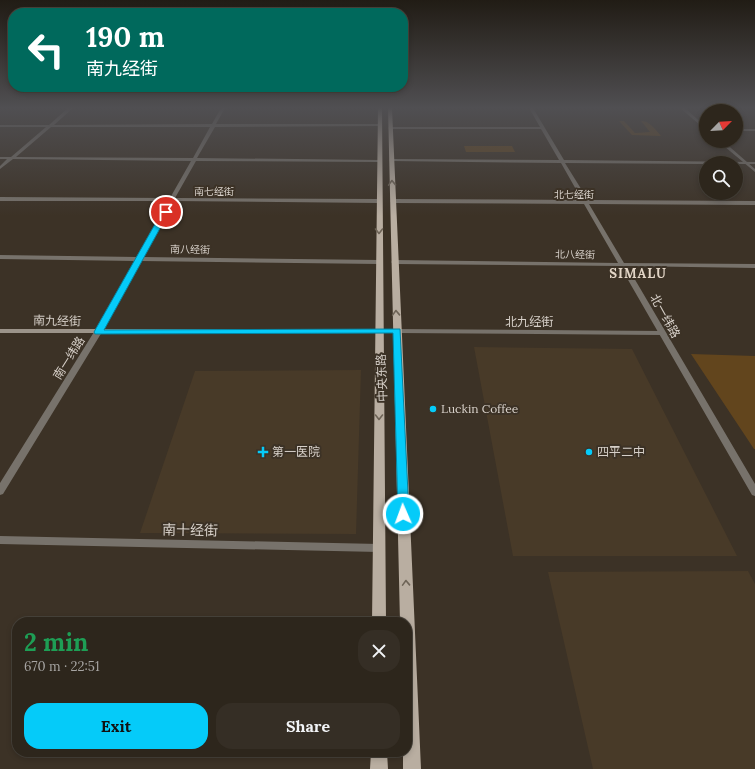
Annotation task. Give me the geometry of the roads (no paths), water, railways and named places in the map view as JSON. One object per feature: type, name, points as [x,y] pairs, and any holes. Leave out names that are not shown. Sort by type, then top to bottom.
[{"type":"main road","name":"中央东路","points":[[379,617],[378,330],[380,144]]},
{"type":"main road","name":"中央东路","points":[[390,144],[407,617]]},
{"type":"main road","name":"南九经街","points":[[0,331],[397,331]]},
{"type":"main road","points":[[379,757],[379,769]]},
{"type":"main road","name":"中央东路","points":[[412,757],[412,769]]},
{"type":"street","points":[[0,168],[29,144]]},
{"type":"street","name":"南一纬路","points":[[0,491],[98,332],[204,144]]},
{"type":"street","name":"北一纬路","points":[[553,144],[624,264],[661,333],[755,492]]},
{"type":"street","points":[[728,148],[755,171]]},
{"type":"street","points":[[0,158],[380,161]]},
{"type":"street","points":[[391,160],[755,163]]},
{"type":"street","name":"南七经街","points":[[0,199],[379,201]]},
{"type":"street","name":"北七经街","points":[[392,201],[755,203]]},
{"type":"street","name":"南八经街","points":[[0,258],[379,262]]},
{"type":"street","name":"北八经街","points":[[394,262],[755,266]]},
{"type":"street","name":"北九经街","points":[[397,331],[661,333]]},
{"type":"street","name":"南十经街","points":[[0,540],[379,548]]},
{"type":"place","name":"Luckin Coffee","points":[[433,409]]},
{"type":"place","name":"第一医院","points":[[263,452]]},
{"type":"place","name":"四平二中","points":[[589,452]]},
{"type":"district","name":"SIMALU","points":[[638,273]]}]
